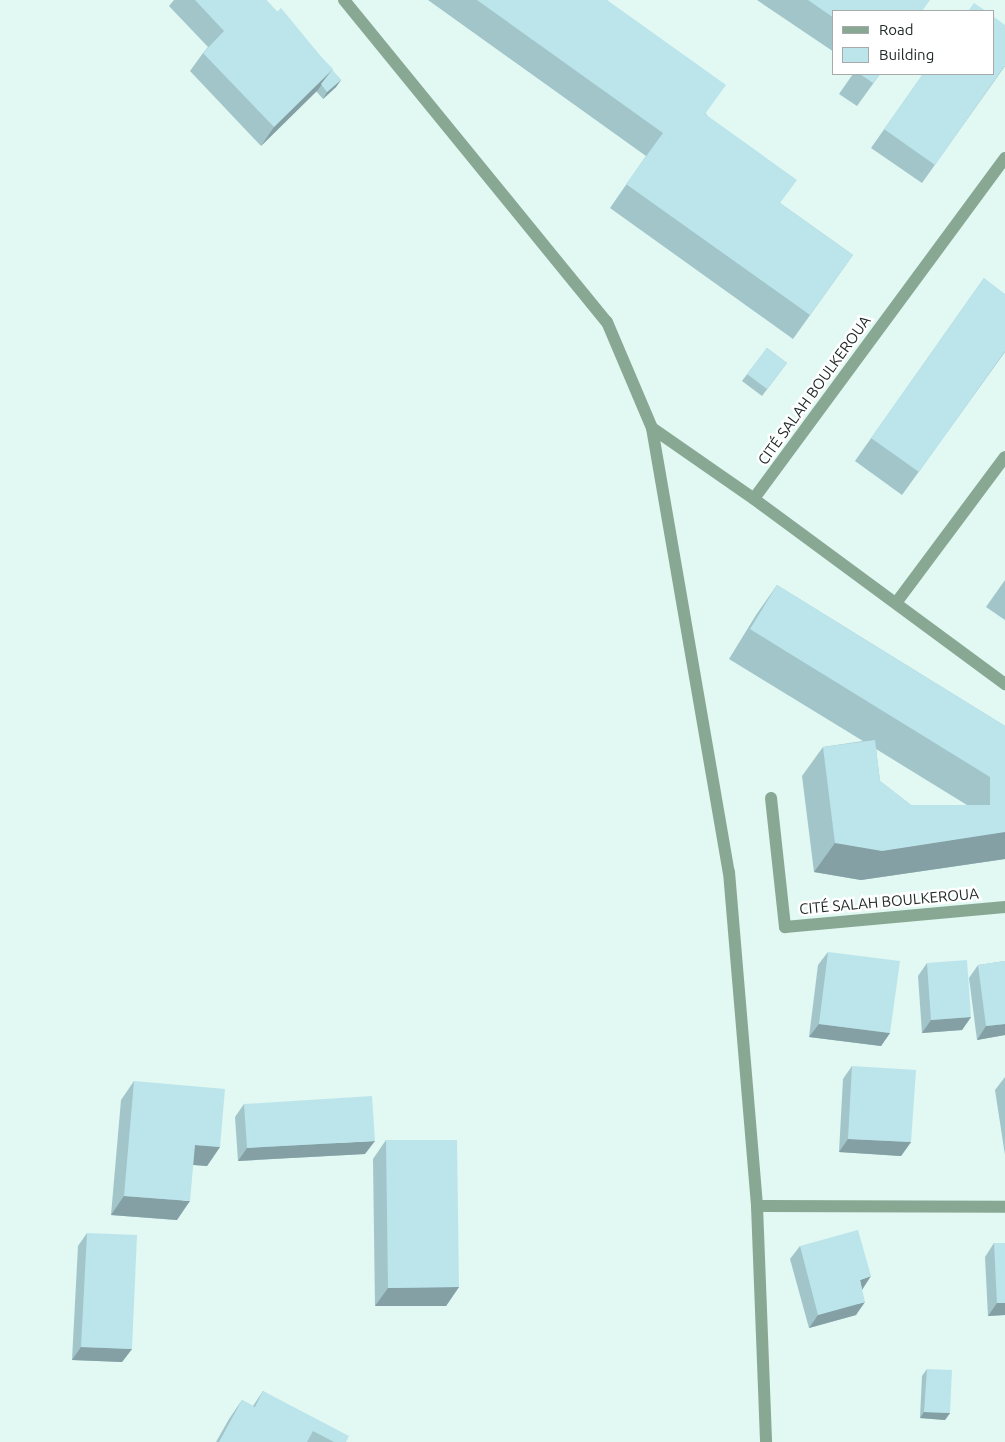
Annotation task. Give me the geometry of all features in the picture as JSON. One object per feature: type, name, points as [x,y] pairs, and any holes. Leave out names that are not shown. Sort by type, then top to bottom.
[{"type":"street","points":[[344,0],[607,322],[652,428],[729,872],[757,1206],[766,1442]]},
{"type":"street","name":"CITÉ SALAH BOULKEROUA","points":[[754,499],[1005,158]]},
{"type":"street","points":[[652,428],[754,499],[1005,684]]},
{"type":"street","points":[[896,603],[1005,458]]},
{"type":"street","name":"CITÉ SALAH BOULKEROUA","points":[[771,798],[785,927],[1005,907]]},
{"type":"street","points":[[757,1206],[1005,1207]]},
{"type":"building","points":[[195,0],[266,0],[333,69],[274,127],[203,53],[224,31]]},
{"type":"building","points":[[477,0],[607,0],[726,85],[705,114],[797,180],[780,203],[853,255],[810,315],[626,184],[663,133]]},
{"type":"building","points":[[808,0],[930,0],[923,10],[832,10],[832,17]]},
{"type":"building","points":[[974,3],[984,10],[969,10]]},
{"type":"building","points":[[281,8],[328,65],[277,12]]},
{"type":"building","points":[[995,18],[1005,25],[1005,65],[935,165],[884,129],[922,75],[995,75]]},
{"type":"building","points":[[332,70],[341,80],[327,92],[321,84]]},
{"type":"building","points":[[861,75],[879,75],[873,83]]},
{"type":"building","points":[[984,278],[1005,294],[1005,351],[919,472],[871,438]]},
{"type":"building","points":[[767,348],[787,363],[767,389],[747,374]]},
{"type":"building","points":[[777,585],[1005,726],[1005,832],[882,851],[835,843],[823,747],[875,740],[880,781],[911,805],[990,805],[990,777],[750,629]]},
{"type":"building","points":[[828,952],[900,961],[890,1033],[819,1024]]},
{"type":"building","points":[[967,960],[971,1017],[931,1020],[927,963]]},
{"type":"building","points":[[1005,961],[1005,1024],[986,1026],[978,965]]},
{"type":"building","points":[[852,1066],[916,1070],[911,1142],[848,1139]]},
{"type":"building","points":[[134,1081],[225,1089],[220,1147],[195,1145],[190,1201],[124,1196]]},
{"type":"building","points":[[372,1096],[375,1141],[247,1148],[244,1104]]},
{"type":"building","points":[[386,1140],[457,1140],[459,1287],[388,1288]]},
{"type":"building","points":[[858,1230],[871,1276],[860,1280],[865,1302],[818,1315],[800,1246]]},
{"type":"building","points":[[87,1233],[137,1235],[132,1349],[81,1347]]},
{"type":"building","points":[[994,1243],[1005,1243],[1005,1303],[997,1303]]},
{"type":"building","points":[[927,1369],[952,1370],[950,1413],[924,1412]]},
{"type":"building","points":[[263,1391],[349,1436],[346,1442],[334,1442],[313,1431],[307,1442],[219,1442],[242,1400],[255,1407]]}]
